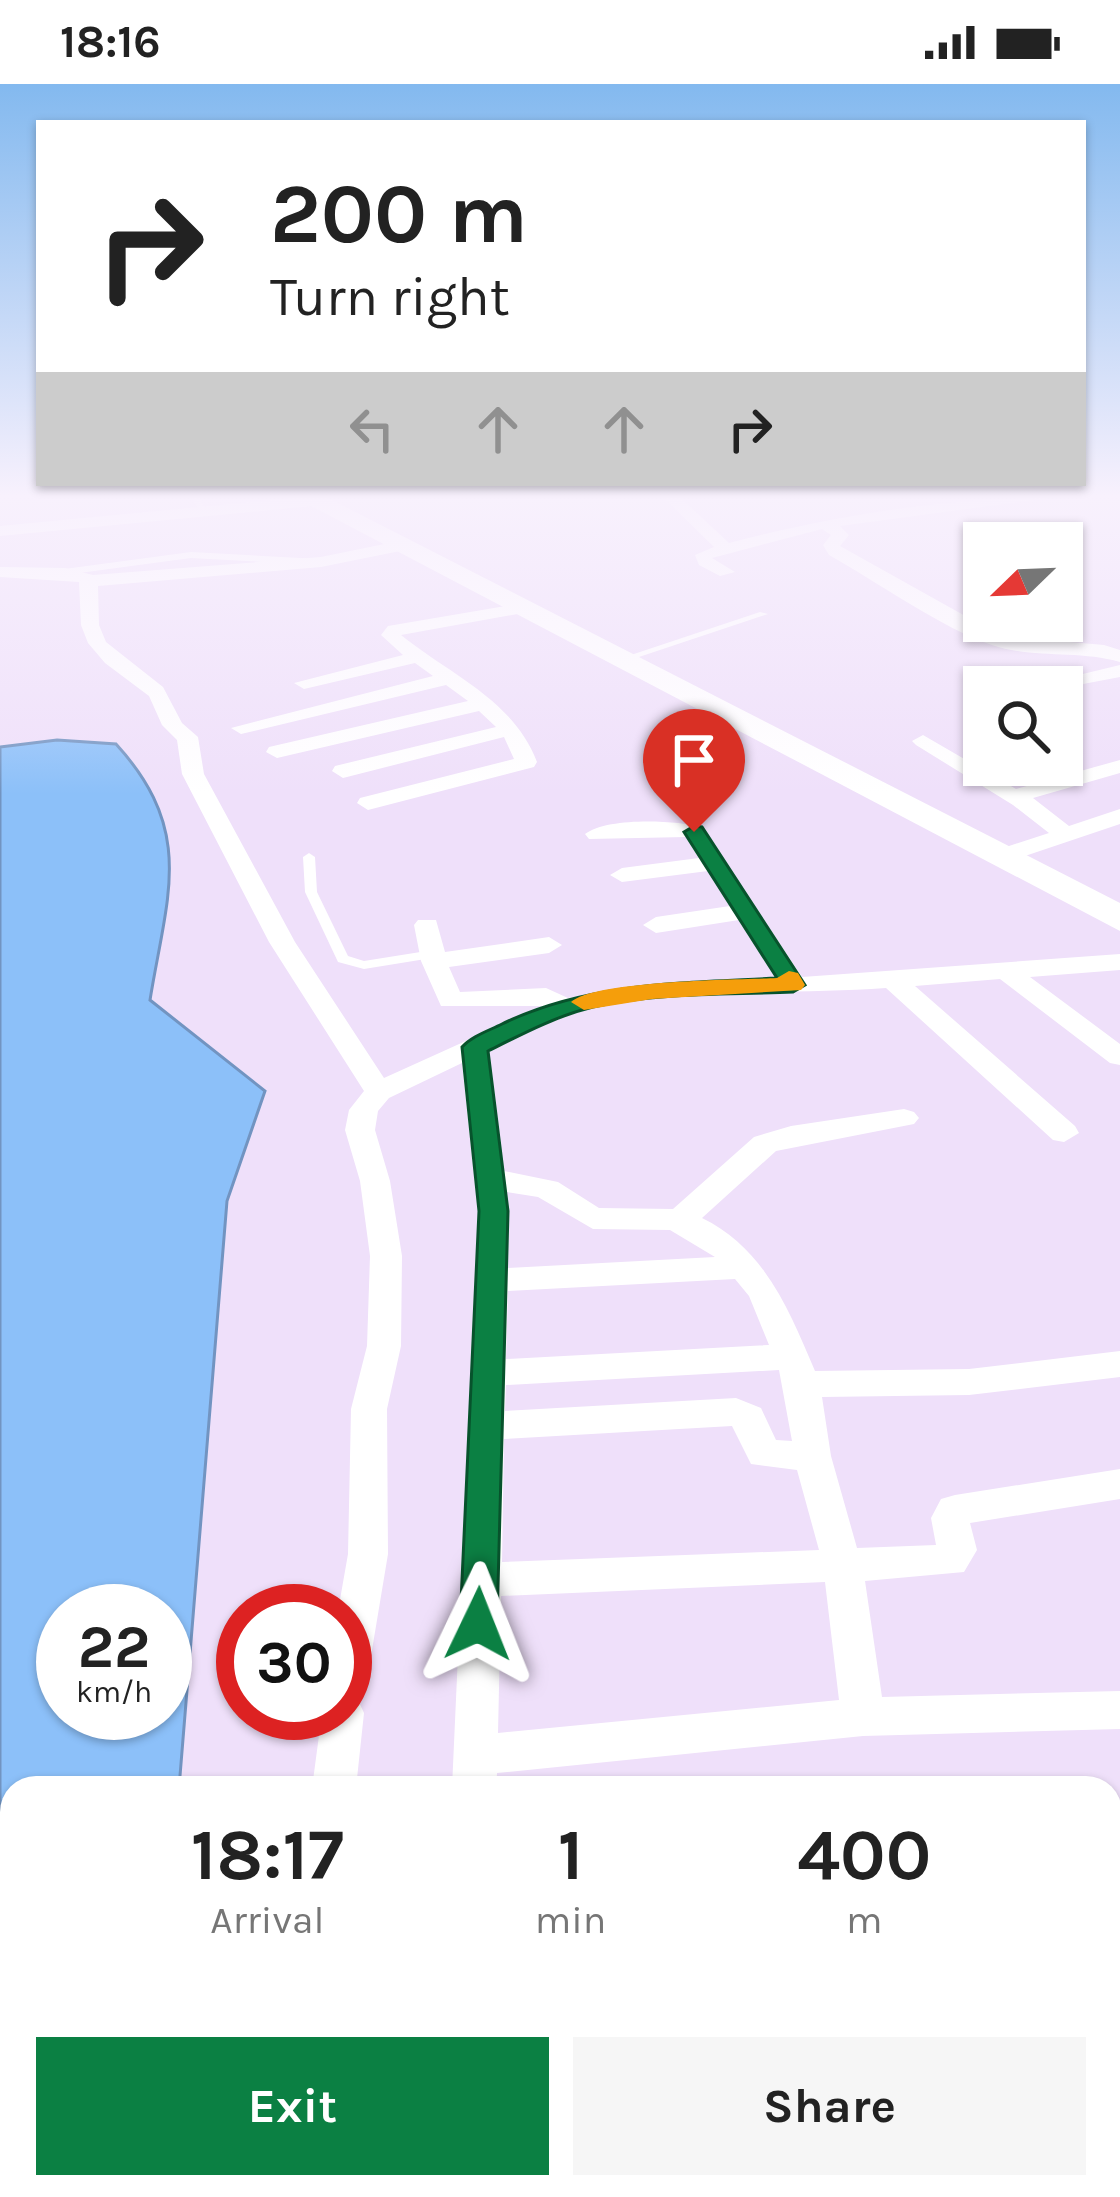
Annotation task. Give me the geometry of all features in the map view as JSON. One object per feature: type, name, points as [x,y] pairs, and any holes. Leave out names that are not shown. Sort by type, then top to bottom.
[{"type":"main road","points":[[494,597],[1120,903]]},
{"type":"main road","points":[[506,597],[1120,919]]},
{"type":"street","points":[[88,597],[86,614],[96,641],[109,658],[161,698],[168,724],[190,743],[194,774],[282,942],[379,1092]]},
{"type":"street","points":[[916,597],[994,640],[1018,646],[1086,646],[1120,656]]},
{"type":"street","points":[[368,803],[526,762],[508,730],[482,704],[391,632],[517,609]]},
{"type":"street","points":[[1050,644],[1109,673]]},
{"type":"street","points":[[304,682],[418,656]]},
{"type":"street","points":[[241,728],[448,679]]},
{"type":"street","points":[[277,752],[482,704]]},
{"type":"street","points":[[343,771],[508,730]]},
{"type":"street","points":[[923,741],[1065,834]]},
{"type":"street","points":[[1017,799],[1023,793],[1120,766]]},
{"type":"street","points":[[1017,851],[1120,816]]},
{"type":"street","points":[[596,834],[687,827],[717,862],[793,985]]},
{"type":"street","points":[[622,875],[717,862]]},
{"type":"street","points":[[656,925],[747,911]]},
{"type":"street","points":[[427,925],[450,1000],[547,996],[563,1007]]},
{"type":"street","points":[[434,958],[549,945]]},
{"type":"street","points":[[363,1584],[368,1554],[369,1409],[384,1346],[386,1256],[375,1181],[360,1130],[364,1110],[379,1092],[406,1075],[563,1007],[652,992],[1120,962]]},
{"type":"street","points":[[1002,968],[1120,1057]]},
{"type":"street","points":[[891,980],[1064,1133]]},
{"type":"street","points":[[475,1047],[492,1179],[474,1772],[862,1718],[1120,1710]]},
{"type":"street","points":[[679,1221],[765,1144],[791,1135],[904,1118]]},
{"type":"street","points":[[492,1179],[548,1190],[593,1218],[679,1221],[715,1240],[764,1292],[799,1370],[812,1456],[843,1567],[862,1718]]},
{"type":"street","points":[[491,1280],[744,1267]]},
{"type":"street","points":[[488,1373],[799,1370],[969,1382],[1120,1364]]},
{"type":"street","points":[[485,1426],[736,1412],[748,1418],[764,1454],[812,1456]]},
{"type":"street","points":[[479,1580],[950,1561],[957,1550],[950,1518],[956,1510],[1120,1484]]},
{"type":"street","points":[[335,1776],[340,1740]]},
{"type":"lane","points":[[626,658],[763,614]]},
{"type":"lane","points":[[310,856],[310,892],[343,959],[364,965],[434,958]]},
{"type":"water","points":[[57,740],[116,744],[141,776],[157,806],[169,866],[150,1000],[265,1091],[227,1201],[192,1629],[192,1584],[36,1584],[36,1740],[183,1740],[180,1776],[0,1776],[0,747]]},
{"type":"slow traffic","points":[[584,1002],[652,992],[793,985],[789,978]]},
{"type":"route","points":[[478,1624],[494,1211],[475,1047],[538,1016],[592,1000],[793,985],[694,832]]}]
